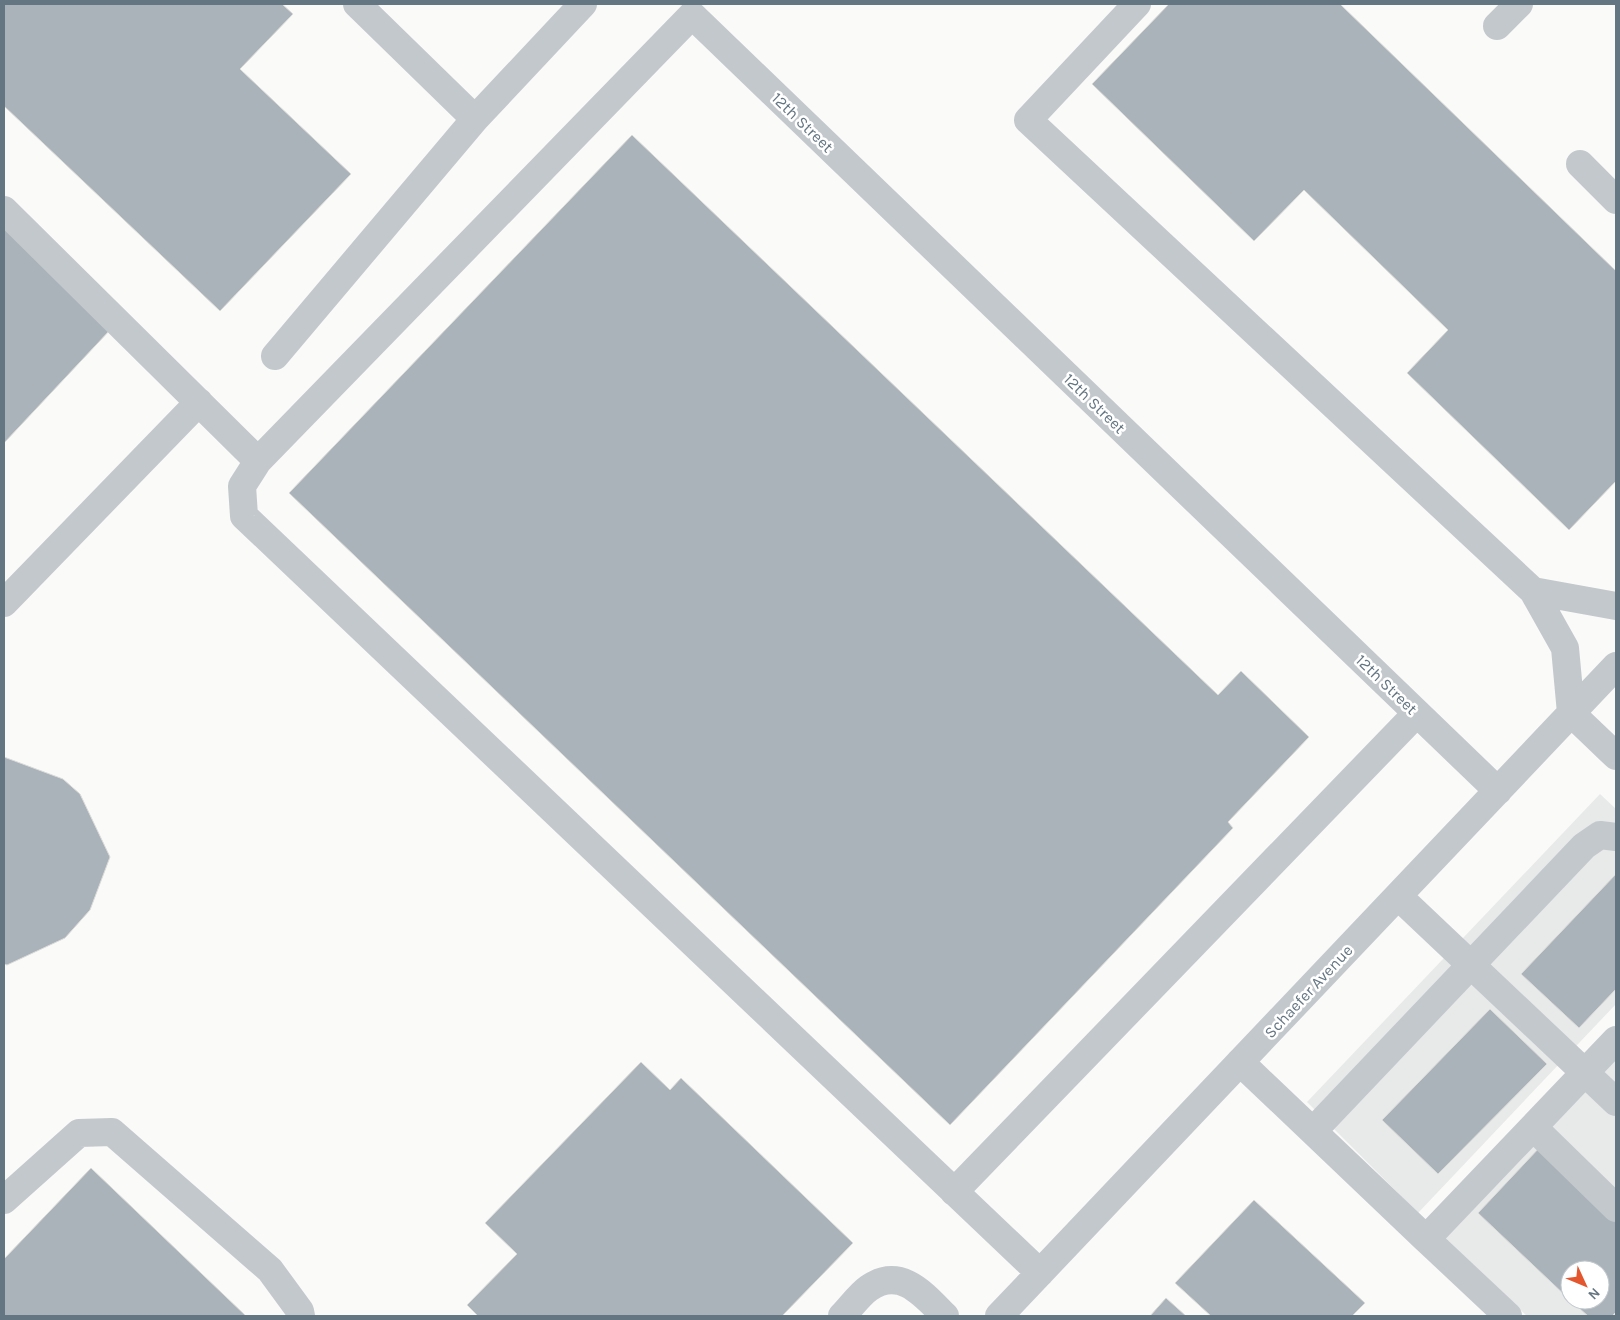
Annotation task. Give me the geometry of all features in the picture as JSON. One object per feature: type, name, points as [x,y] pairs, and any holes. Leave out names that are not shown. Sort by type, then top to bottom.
[{"type":"street","points":[[356,4],[475,119]]},
{"type":"street","points":[[275,356],[475,119],[583,4]]},
{"type":"street","points":[[1137,4],[1028,120],[1534,591],[1565,648],[1571,713],[1616,756]]},
{"type":"street","points":[[1497,26],[1519,4]]},
{"type":"street","name":"12th Street","points":[[258,461],[692,15],[1498,791]]},
{"type":"street","points":[[1580,164],[1616,200]]},
{"type":"street","points":[[4,210],[258,461],[242,486],[244,516],[1040,1274]]},
{"type":"street","points":[[4,603],[199,402]]},
{"type":"street","points":[[1534,591],[1616,606]]},
{"type":"street","name":"Schaefer Avenue","points":[[999,1316],[1616,666]]},
{"type":"street","points":[[954,1192],[1417,713]]},
{"type":"street","points":[[1313,1131],[1584,846],[1600,835],[1616,837]]},
{"type":"street","points":[[1398,896],[1616,1102]]},
{"type":"street","points":[[1426,1239],[1616,1040]]},
{"type":"street","points":[[1240,1062],[1508,1316]]},
{"type":"street","points":[[1533,1127],[1616,1208]]},
{"type":"street","points":[[4,1200],[79,1133],[112,1132],[270,1270],[300,1311],[301,1316]]},
{"type":"street","points":[[842,1316],[869,1288],[887,1280],[906,1283],[923,1294],[945,1316]]},
{"type":"shaded area","points":[[1600,794],[1616,809],[1616,1004],[1418,1213],[1307,1102]]},
{"type":"shaded area","points":[[1616,1055],[1616,1316],[1527,1316],[1440,1236]]},
{"type":"building","points":[[4,4],[282,4],[293,14],[240,69],[351,174],[220,311],[4,106]]},
{"type":"building","points":[[1169,4],[1340,4],[1616,271],[1616,481],[1569,530],[1407,373],[1448,330],[1304,190],[1254,241],[1092,84]]},
{"type":"building","points":[[632,135],[1218,695],[1241,671],[1309,737],[1228,822],[1233,828],[950,1125],[289,493]]},
{"type":"building","points":[[4,227],[111,329],[4,443]]},
{"type":"building","points":[[4,757],[63,779],[80,794],[110,857],[90,910],[65,938],[7,965],[4,964]]},
{"type":"building","points":[[1616,874],[1616,989],[1579,1028],[1521,974]]},
{"type":"building","points":[[1490,1009],[1547,1064],[1438,1174],[1382,1120]]},
{"type":"building","points":[[641,1062],[670,1090],[681,1078],[853,1243],[782,1316],[478,1316],[467,1305],[517,1254],[485,1223]]},
{"type":"building","points":[[1540,1147],[1616,1219],[1616,1312],[1612,1316],[1588,1316],[1581,1310],[1610,1310],[1610,1260],[1560,1260],[1560,1291],[1478,1213]]},
{"type":"building","points":[[91,1168],[246,1316],[4,1316],[4,1259]]},
{"type":"building","points":[[1254,1200],[1365,1303],[1352,1316],[1211,1316],[1175,1283]]},
{"type":"building","points":[[1166,1298],[1186,1316],[1150,1316]]}]
